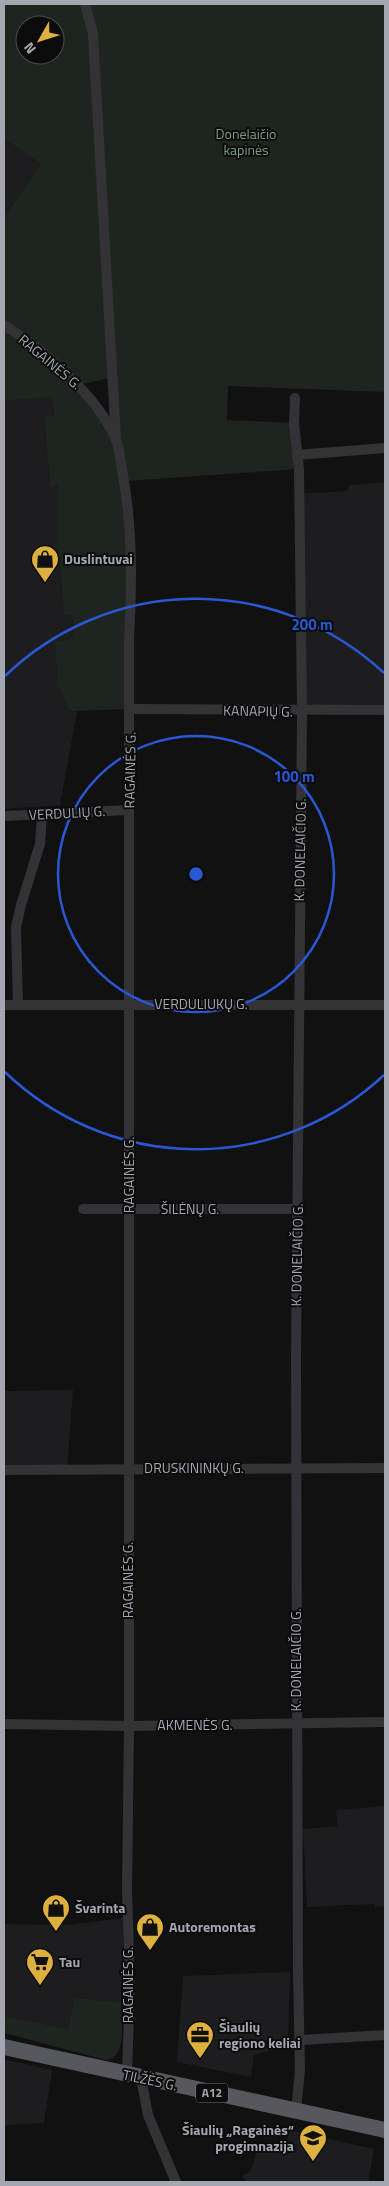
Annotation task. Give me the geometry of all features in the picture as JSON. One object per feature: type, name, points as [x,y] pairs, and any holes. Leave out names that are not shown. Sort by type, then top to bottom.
[{"type":"highway","name":"TILŽĖS G.","points":[[4,2047],[385,2130]]},
{"type":"street","points":[[85,4],[93,34],[116,441]]},
{"type":"street","name":"RAGAINĖS G.","points":[[4,325],[80,384],[116,441],[130,520],[132,575],[129,640],[129,1726],[127,1891],[134,2076],[176,2182]]},
{"type":"street","name":"K. DONELAIČIO G.","points":[[295,398],[294,423],[297,455],[302,712],[298,1004],[296,1468],[296,1724],[301,2040],[296,2111]]},
{"type":"street","points":[[297,455],[385,448]]},
{"type":"street","name":"KANAPIŲ G.","points":[[130,709],[302,712],[385,710]]},
{"type":"street","name":"VERDULIŲ G.","points":[[4,816],[129,810]]},
{"type":"street","points":[[18,1005],[17,921],[40,844],[42,814]]},
{"type":"street","name":"VERDULIUKŲ G.","points":[[4,1004],[385,1005]]},
{"type":"street","name":"ŠILĖNŲ G.","points":[[83,1209],[298,1209]]},
{"type":"street","name":"DRUSKININKŲ G.","points":[[4,1470],[385,1468]]},
{"type":"street","name":"AKMENĖS G.","points":[[4,1724],[129,1726],[385,1722]]},
{"type":"street","points":[[301,2040],[385,2035]]},
{"type":"shaded area","points":[[4,139],[41,164],[4,217]]},
{"type":"shaded area","points":[[52,397],[54,415],[44,416],[50,487],[58,483],[58,542],[64,615],[73,614],[74,640],[55,641],[70,711],[77,712],[60,805],[4,809],[4,401]]},
{"type":"shaded area","points":[[385,482],[385,710],[302,712],[298,494],[348,491],[349,485]]},
{"type":"shaded area","points":[[73,1390],[67,1469],[4,1470],[4,1391]]},
{"type":"shaded area","points":[[385,1806],[385,1906],[375,1907],[375,1904],[307,1907],[303,1829],[337,1826],[336,1810]]},
{"type":"shaded area","points":[[124,1918],[121,2002],[74,1998],[68,2029],[4,2016],[4,1924],[66,1925]]},
{"type":"shaded area","name":"Šiaulių regiono keliai","points":[[290,1972],[288,2046],[254,2055],[251,2077],[177,2062],[183,1976]]},
{"type":"shaded area","points":[[4,2059],[52,2070],[44,2123],[7,2125],[4,2128]]},
{"type":"shaded area","name":"Šiaulių „Ragainės“ progimnazija","points":[[289,2130],[374,2149],[368,2182],[246,2182],[242,2176],[250,2172],[259,2147],[285,2152]]},
{"type":"green space","name":"Donelaičio kapinės","points":[[4,4],[385,4],[385,392],[228,386],[227,420],[294,423],[299,469],[125,481],[131,709],[70,711],[58,685],[55,641],[74,639],[73,615],[64,615],[58,542],[58,484],[50,487],[44,416],[54,415],[52,397],[4,401],[4,217],[41,164],[4,139]],"holes":[[[112,378],[116,439],[81,384]]]},
{"type":"green space","points":[[74,1998],[121,2002],[122,2037],[118,2053],[113,2058],[106,2060],[4,2033],[4,2016],[68,2029]]},
{"type":"place","name":"Duslintuvai","points":[[45,583]]},
{"type":"place","name":"Švarinta","points":[[56,1932]]},
{"type":"place","name":"Autoremontas","points":[[150,1951]]},
{"type":"place","name":"Tau","points":[[40,1986]]},
{"type":"place","name":"Šiaulių regiono keliai","points":[[200,2059]]},
{"type":"place","name":"Šiaulių „Ragainės“ progimnazija","points":[[313,2162]]}]
